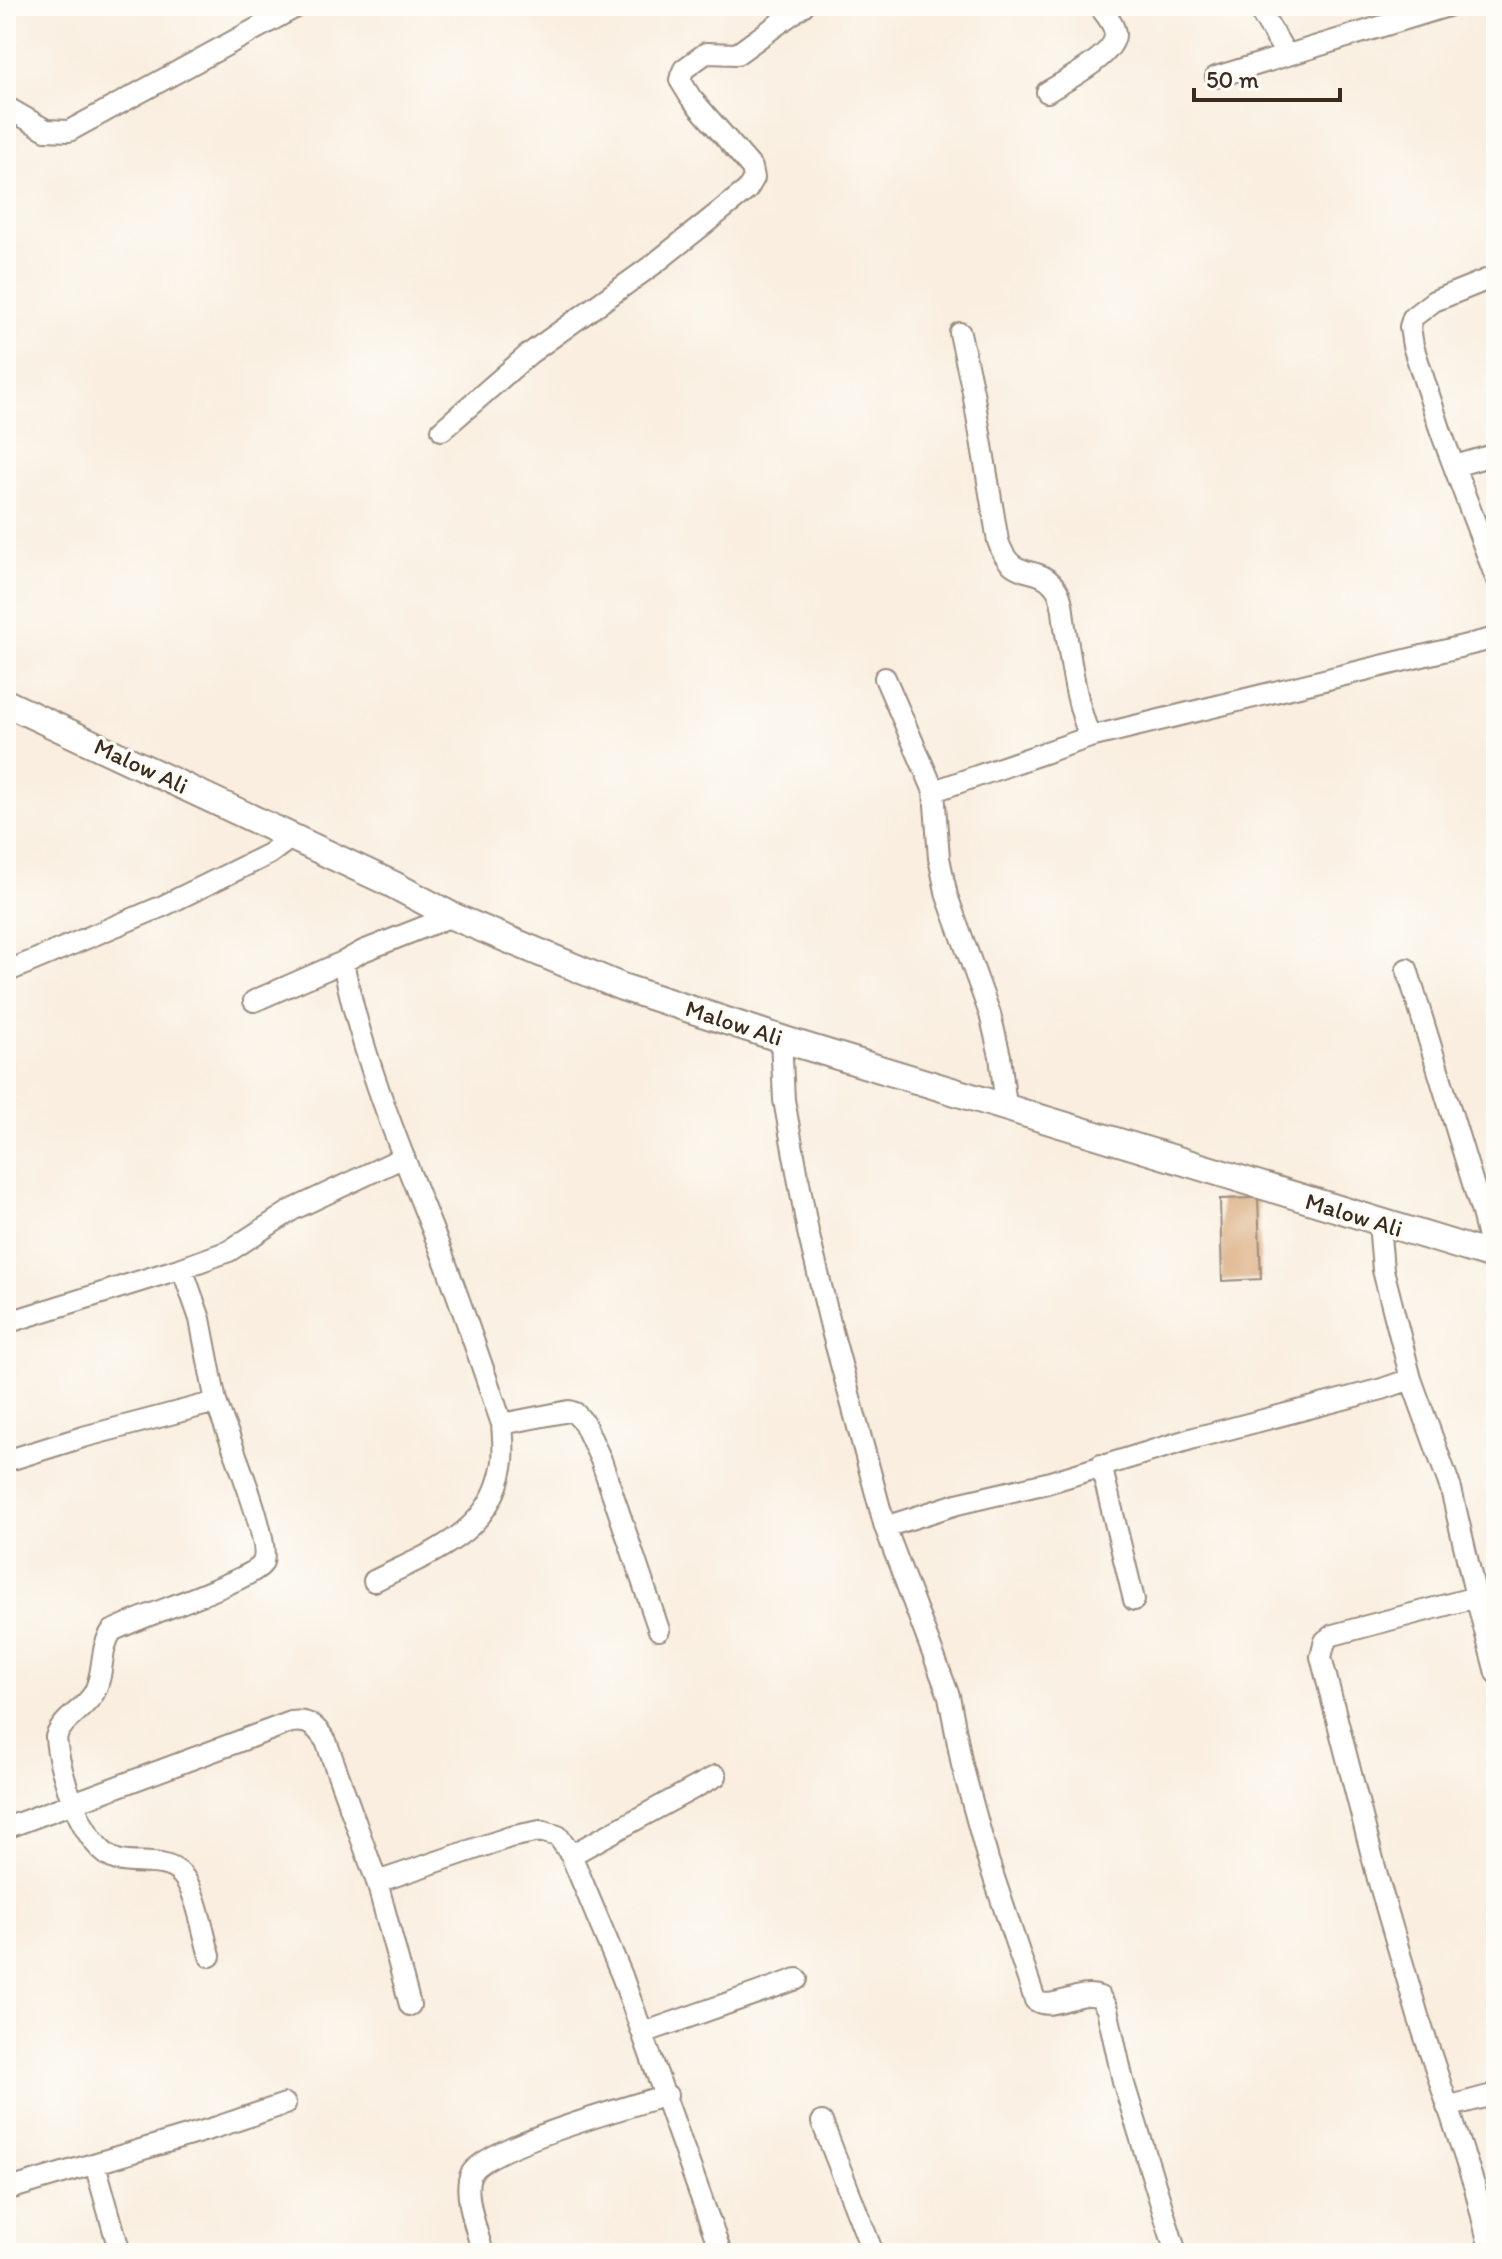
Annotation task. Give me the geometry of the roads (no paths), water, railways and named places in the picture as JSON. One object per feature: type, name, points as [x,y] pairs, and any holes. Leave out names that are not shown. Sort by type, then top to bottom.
[{"type":"street","points":[[6,107],[46,130],[69,131],[298,6]]},
{"type":"street","points":[[442,430],[529,354],[654,264],[747,190],[754,178],[752,168],[691,98],[680,80],[681,76],[684,69],[706,53],[737,54],[803,6]]},
{"type":"street","points":[[1047,92],[1088,66],[1112,44],[1114,30],[1099,6]]},
{"type":"street","points":[[1257,6],[1286,54]]},
{"type":"street","points":[[1216,77],[1448,6]]},
{"type":"street","points":[[1496,276],[1434,301],[1413,317],[1410,327],[1413,346],[1496,578]]},
{"type":"street","points":[[960,333],[998,541],[1003,555],[1015,569],[1046,578],[1059,595],[1079,710],[1090,737]]},
{"type":"street","points":[[1455,466],[1496,454]]},
{"type":"street","points":[[934,791],[1090,737],[1496,638]]},
{"type":"street","points":[[885,678],[934,791],[939,858],[947,896],[990,1014],[1000,1056],[1006,1107]]},
{"type":"street","name":"Malow Ali","points":[[6,703],[452,916],[622,987],[1379,1223],[1493,1246]]},
{"type":"street","points":[[6,972],[163,906],[269,854],[292,837]]},
{"type":"street","points":[[254,1001],[363,951],[452,916]]},
{"type":"street","points":[[343,962],[354,1016],[404,1157],[467,1319],[502,1424],[503,1464],[488,1508],[459,1537],[374,1581]]},
{"type":"street","points":[[1407,969],[1493,1246]]},
{"type":"street","points":[[781,1038],[784,1100],[808,1232],[885,1527],[949,1696],[962,1765],[984,1847],[1031,1992],[1043,2005],[1089,1994],[1103,2001],[1123,2081],[1176,2253]]},
{"type":"street","points":[[6,1323],[229,1251],[292,1210],[404,1157]]},
{"type":"street","points":[[1379,1223],[1383,1270],[1411,1379],[1451,1489],[1496,1673]]},
{"type":"street","points":[[182,1268],[200,1319],[216,1402],[265,1544],[264,1561],[259,1568],[112,1631],[106,1639],[99,1681],[92,1696],[64,1723],[56,1737],[73,1803],[90,1837],[114,1859],[135,1864],[157,1864],[180,1873],[190,1887],[210,1956]]},
{"type":"street","points":[[885,1527],[957,1504],[1047,1483],[1101,1465],[1411,1379]]},
{"type":"street","points":[[6,1461],[216,1402]]},
{"type":"street","points":[[502,1424],[569,1411],[584,1423],[601,1460],[659,1630]]},
{"type":"street","points":[[1101,1465],[1134,1600]]},
{"type":"street","points":[[1476,1597],[1333,1635],[1325,1641],[1321,1657],[1378,1879],[1447,2107],[1475,2188],[1491,2253]]},
{"type":"street","points":[[6,1828],[302,1720],[315,1726],[326,1741],[377,1882],[410,2005]]},
{"type":"street","points":[[571,1855],[716,1776]]},
{"type":"street","points":[[377,1882],[510,1837],[540,1831],[558,1836],[571,1855],[643,2033],[721,2253]]},
{"type":"street","points":[[643,2033],[797,1979]]},
{"type":"street","points":[[1447,2107],[1496,2094]]},
{"type":"street","points":[[483,2253],[468,2185],[477,2167],[551,2130],[667,2095]]},
{"type":"street","points":[[6,2190],[285,2104]]},
{"type":"street","points":[[822,2122],[873,2253]]},
{"type":"street","points":[[95,2164],[120,2253]]}]
